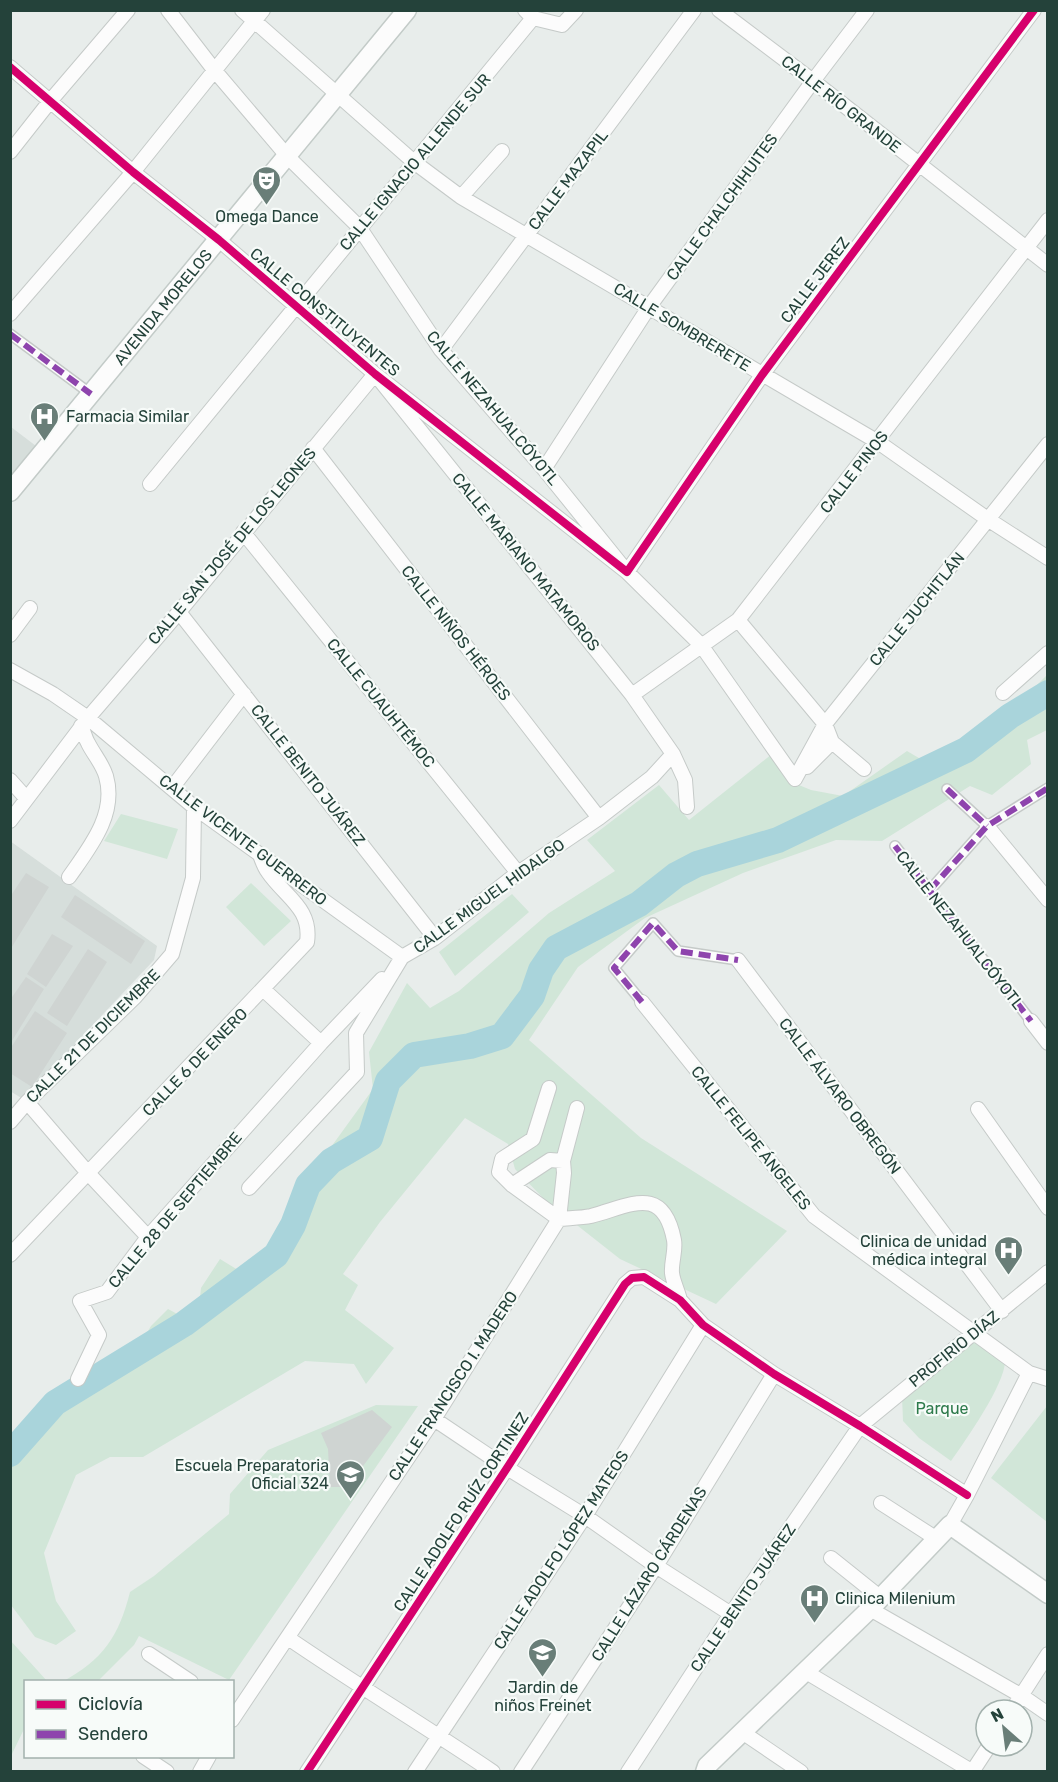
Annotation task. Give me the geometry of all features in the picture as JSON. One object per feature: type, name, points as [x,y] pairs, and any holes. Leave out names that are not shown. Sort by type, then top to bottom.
[{"type":"main road","name":"AVENIDA MORELOS","points":[[10,492],[407,10]]},
{"type":"main road","points":[[701,1770],[806,1672],[950,1525],[1047,1594]]},
{"type":"street","points":[[10,152],[128,10]]},
{"type":"street","name":"CALLE NEZAHUALCÓYOTL","points":[[168,10],[215,71],[288,157],[359,227],[441,350],[544,469],[627,572],[701,645],[795,779]]},
{"type":"street","name":"CALLE SOMBRERETE","points":[[242,10],[259,16],[337,93],[414,162],[461,197],[878,442],[988,520],[1047,558]]},
{"type":"street","points":[[529,14],[562,25],[576,10]]},
{"type":"street","name":"CALLE MAZAPIL","points":[[441,350],[693,10]]},
{"type":"street","name":"CALLE RÍO GRANDE","points":[[719,10],[1027,247],[1047,265]]},
{"type":"street","name":"CALLE CHALCHIHUITES","points":[[544,469],[649,307],[867,10]]},
{"type":"street","name":"CALLE JEREZ","points":[[627,572],[762,375],[1034,10]]},
{"type":"street","name":"CALLE IGNACIO ALLENDE SUR","points":[[150,484],[414,162],[529,14]]},
{"type":"street","points":[[10,314],[133,172],[259,16]]},
{"type":"street","name":"CALLE CONSTITUYENTES","points":[[10,67],[133,172],[219,240],[375,374],[627,572]]},
{"type":"street","points":[[461,197],[502,151]]},
{"type":"street","name":"CALLE PINOS","points":[[632,695],[738,620],[878,442],[1047,220]]},
{"type":"street","points":[[10,334],[91,394]]},
{"type":"street","name":"CALLE SAN JOSÉ DE LOS LEONES","points":[[10,820],[85,722],[375,374]]},
{"type":"street","name":"CALLE MARIANO MATAMOROS","points":[[375,374],[632,695],[673,754],[685,780],[687,807]]},
{"type":"street","name":"CALLE JUCHITLÁN","points":[[795,779],[825,724],[1047,444]]},
{"type":"street","name":"CALLE NIÑOS HÉROES","points":[[312,448],[599,818]]},
{"type":"street","name":"CALLE CUAUHTÉMOC","points":[[243,532],[518,873]]},
{"type":"street","points":[[10,635],[30,608]]},
{"type":"street","name":"CALLE BENITO JUÁREZ","points":[[179,612],[435,938]]},
{"type":"street","points":[[738,620],[825,724],[832,742],[864,769]]},
{"type":"street","points":[[1003,693],[1047,653]]},
{"type":"street","name":"CALLE VICENTE GUERRERO","points":[[10,670],[53,694],[85,722],[194,807],[402,957]]},
{"type":"street","points":[[172,788],[244,694]]},
{"type":"street","points":[[69,877],[97,834],[106,815],[109,801],[106,775],[88,744],[85,722]]},
{"type":"street","points":[[795,779],[832,742]]},
{"type":"street","name":"CALLE MIGUEL HIDALGO","points":[[249,1188],[357,1072],[356,1033],[402,957],[435,938],[518,873],[599,818],[652,777],[673,754]]},
{"type":"street","points":[[10,780],[26,798]]},
{"type":"street","points":[[930,890],[987,826],[1047,788]]},
{"type":"street","points":[[947,789],[987,826],[1047,900]]},
{"type":"street","name":"CALLE 21 DE DICIEMBRE","points":[[10,1122],[27,1102],[135,998],[172,954],[193,878],[194,807]]},
{"type":"street","name":"CALLE NEZAHUALCÓYOTL","points":[[895,846],[1047,1043]]},
{"type":"street","name":"CALLE 6 DE ENERO","points":[[10,1255],[264,990],[307,942],[309,930],[301,910],[267,871],[260,855]]},
{"type":"street","name":"CALLE ÁLVARO OBREGÓN","points":[[653,923],[678,951],[738,960],[1002,1311]]},
{"type":"street","name":"CALLE FELIPE ÁNGELES","points":[[653,923],[614,968],[814,1216],[1029,1373],[1047,1379]]},
{"type":"street","name":"CALLE 28 DE SEPTIEMBRE","points":[[78,1379],[99,1335],[80,1301],[107,1292],[148,1237],[321,1043],[402,957]]},
{"type":"street","points":[[264,990],[321,1043]]},
{"type":"street","points":[[549,1088],[533,1139],[502,1159],[499,1172],[512,1185],[559,1219],[589,1217],[631,1203],[656,1206],[669,1220],[675,1244],[672,1272],[680,1300],[703,1325],[774,1374],[967,1495]]},
{"type":"street","points":[[27,1102],[88,1173],[148,1237]]},
{"type":"street","points":[[559,1219],[564,1173],[563,1161],[577,1108]]},
{"type":"street","points":[[978,1109],[1047,1208]]},
{"type":"street","points":[[512,1185],[550,1160],[563,1161]]},
{"type":"street","name":"CALLE FRANCISCO I. MADERO","points":[[234,1713],[288,1638],[434,1419],[559,1219]]},
{"type":"street","name":"PROFIRIO DÍAZ","points":[[860,1426],[1047,1272]]},
{"type":"street","name":"CALLE ADOLFO RUÍZ CORTINEZ","points":[[307,1772],[507,1468],[624,1284],[632,1278],[644,1277],[680,1300]]},
{"type":"street","name":"CALLE ADOLFO LÓPEZ MATEOS","points":[[415,1772],[585,1516],[703,1325]]},
{"type":"street","points":[[950,1525],[1029,1373]]},
{"type":"street","name":"CALLE LÁZARO CÁRDENAS","points":[[521,1772],[656,1566],[774,1374]]},
{"type":"street","points":[[434,1419],[731,1614]]},
{"type":"street","name":"CALLE BENITO JUÁREZ","points":[[628,1772],[731,1614],[860,1426]]},
{"type":"street","points":[[881,1503],[937,1539]]},
{"type":"street","points":[[831,1558],[876,1603],[1047,1714]]},
{"type":"street","points":[[288,1638],[494,1772]]},
{"type":"street","points":[[149,1654],[188,1680]]},
{"type":"street","points":[[1022,1696],[1047,1654]]},
{"type":"street","points":[[806,1672],[972,1771],[981,1758]]},
{"type":"street","points":[[742,1732],[801,1772]]},
{"type":"street","points":[[146,1758],[167,1772]]},
{"type":"street","points":[[200,1772],[208,1758]]},
{"type":"shaded area","points":[[11,427],[36,446],[11,476]]},
{"type":"shaded area","points":[[10,841],[157,946],[154,960],[23,1099],[10,1091]]},
{"type":"green space","points":[[1047,675],[1047,730],[1027,740],[1031,764],[992,795],[970,786],[882,841],[836,840],[743,873],[645,918],[578,967],[529,1040],[641,1138],[787,1231],[716,1304],[620,1259],[545,1200],[515,1169],[508,1144],[465,1118],[380,1222],[343,1274],[358,1285],[345,1310],[394,1348],[366,1384],[354,1364],[305,1361],[143,1457],[110,1457],[76,1475],[44,1553],[56,1601],[76,1631],[56,1645],[35,1637],[11,1605],[11,1467],[48,1420],[121,1376],[151,1326],[168,1309],[181,1316],[199,1306],[201,1288],[220,1259],[251,1278],[272,1251],[305,1183],[373,1089],[369,1052],[407,983],[430,1008],[459,991],[549,913],[615,871],[587,840],[659,785],[689,820],[772,754],[794,783],[811,790],[843,796],[907,751],[924,761],[1004,711]]},
{"type":"green space","points":[[121,814],[178,829],[167,859],[104,841]]},
{"type":"green space","points":[[251,883],[291,921],[264,946],[226,907]]},
{"type":"green space","points":[[512,894],[529,912],[455,976],[439,952]]},
{"type":"green space","name":"Parque","points":[[972,1338],[1005,1359],[1004,1369],[984,1411],[951,1461],[919,1438],[903,1421],[902,1396]]},
{"type":"green space","points":[[376,1405],[418,1406],[229,1680],[139,1636],[134,1645],[99,1680],[66,1680],[88,1665],[107,1645],[121,1622],[130,1592],[154,1576],[229,1514],[230,1494],[268,1450]]},
{"type":"green space","points":[[1047,1406],[1047,1522],[991,1478]]},
{"type":"green space","points":[[10,1640],[46,1680],[24,1680],[24,1729],[11,1756]]},
{"type":"building","points":[[26,873],[49,887],[10,950],[10,897]]},
{"type":"building","points":[[75,895],[145,941],[131,964],[61,917]]},
{"type":"building","points":[[52,934],[73,946],[46,987],[27,974]]},
{"type":"building","points":[[88,949],[107,962],[67,1026],[47,1013]]},
{"type":"building","points":[[26,977],[44,989],[10,1044],[10,1000]]},
{"type":"building","points":[[35,1011],[67,1033],[32,1087],[10,1073],[10,1049]]},
{"type":"building","points":[[372,1410],[392,1427],[355,1477],[344,1487],[330,1487],[328,1449],[321,1433]]},
{"type":"waterway","points":[[10,1454],[55,1403],[184,1324],[276,1255],[293,1225],[308,1185],[331,1161],[370,1138],[388,1081],[414,1055],[470,1046],[502,1036],[532,996],[541,970],[556,948],[639,904],[676,875],[697,864],[778,840],[966,750],[1010,716],[1048,693]]},
{"type":"marked path","points":[[10,334],[91,394]]},
{"type":"marked path","points":[[930,890],[987,826],[1048,788]]},
{"type":"marked path","points":[[947,789],[987,826]]},
{"type":"marked path","points":[[895,846],[1031,1021]]},
{"type":"marked path","points":[[642,1002],[614,968],[653,923],[678,951],[738,960]]},
{"type":"cycle path","points":[[10,67],[133,172],[219,240],[375,374],[627,572],[762,375],[1034,10]]},
{"type":"cycle path","points":[[307,1772],[625,1284],[632,1278],[644,1277],[680,1300],[703,1325],[774,1374],[967,1495]]},
{"type":"place","name":"Omega Dance","points":[[267,206]]},
{"type":"place","name":"Farmacia Similar","points":[[45,442]]},
{"type":"place","name":"Clinica de unidad médica integral","points":[[1008,1276]]},
{"type":"place","name":"Escuela Preparatoria Oficial 324","points":[[350,1500]]},
{"type":"place","name":"Clinica Milenium","points":[[814,1624]]},
{"type":"place","name":"Jardin de niños Freinet","points":[[543,1678]]}]
